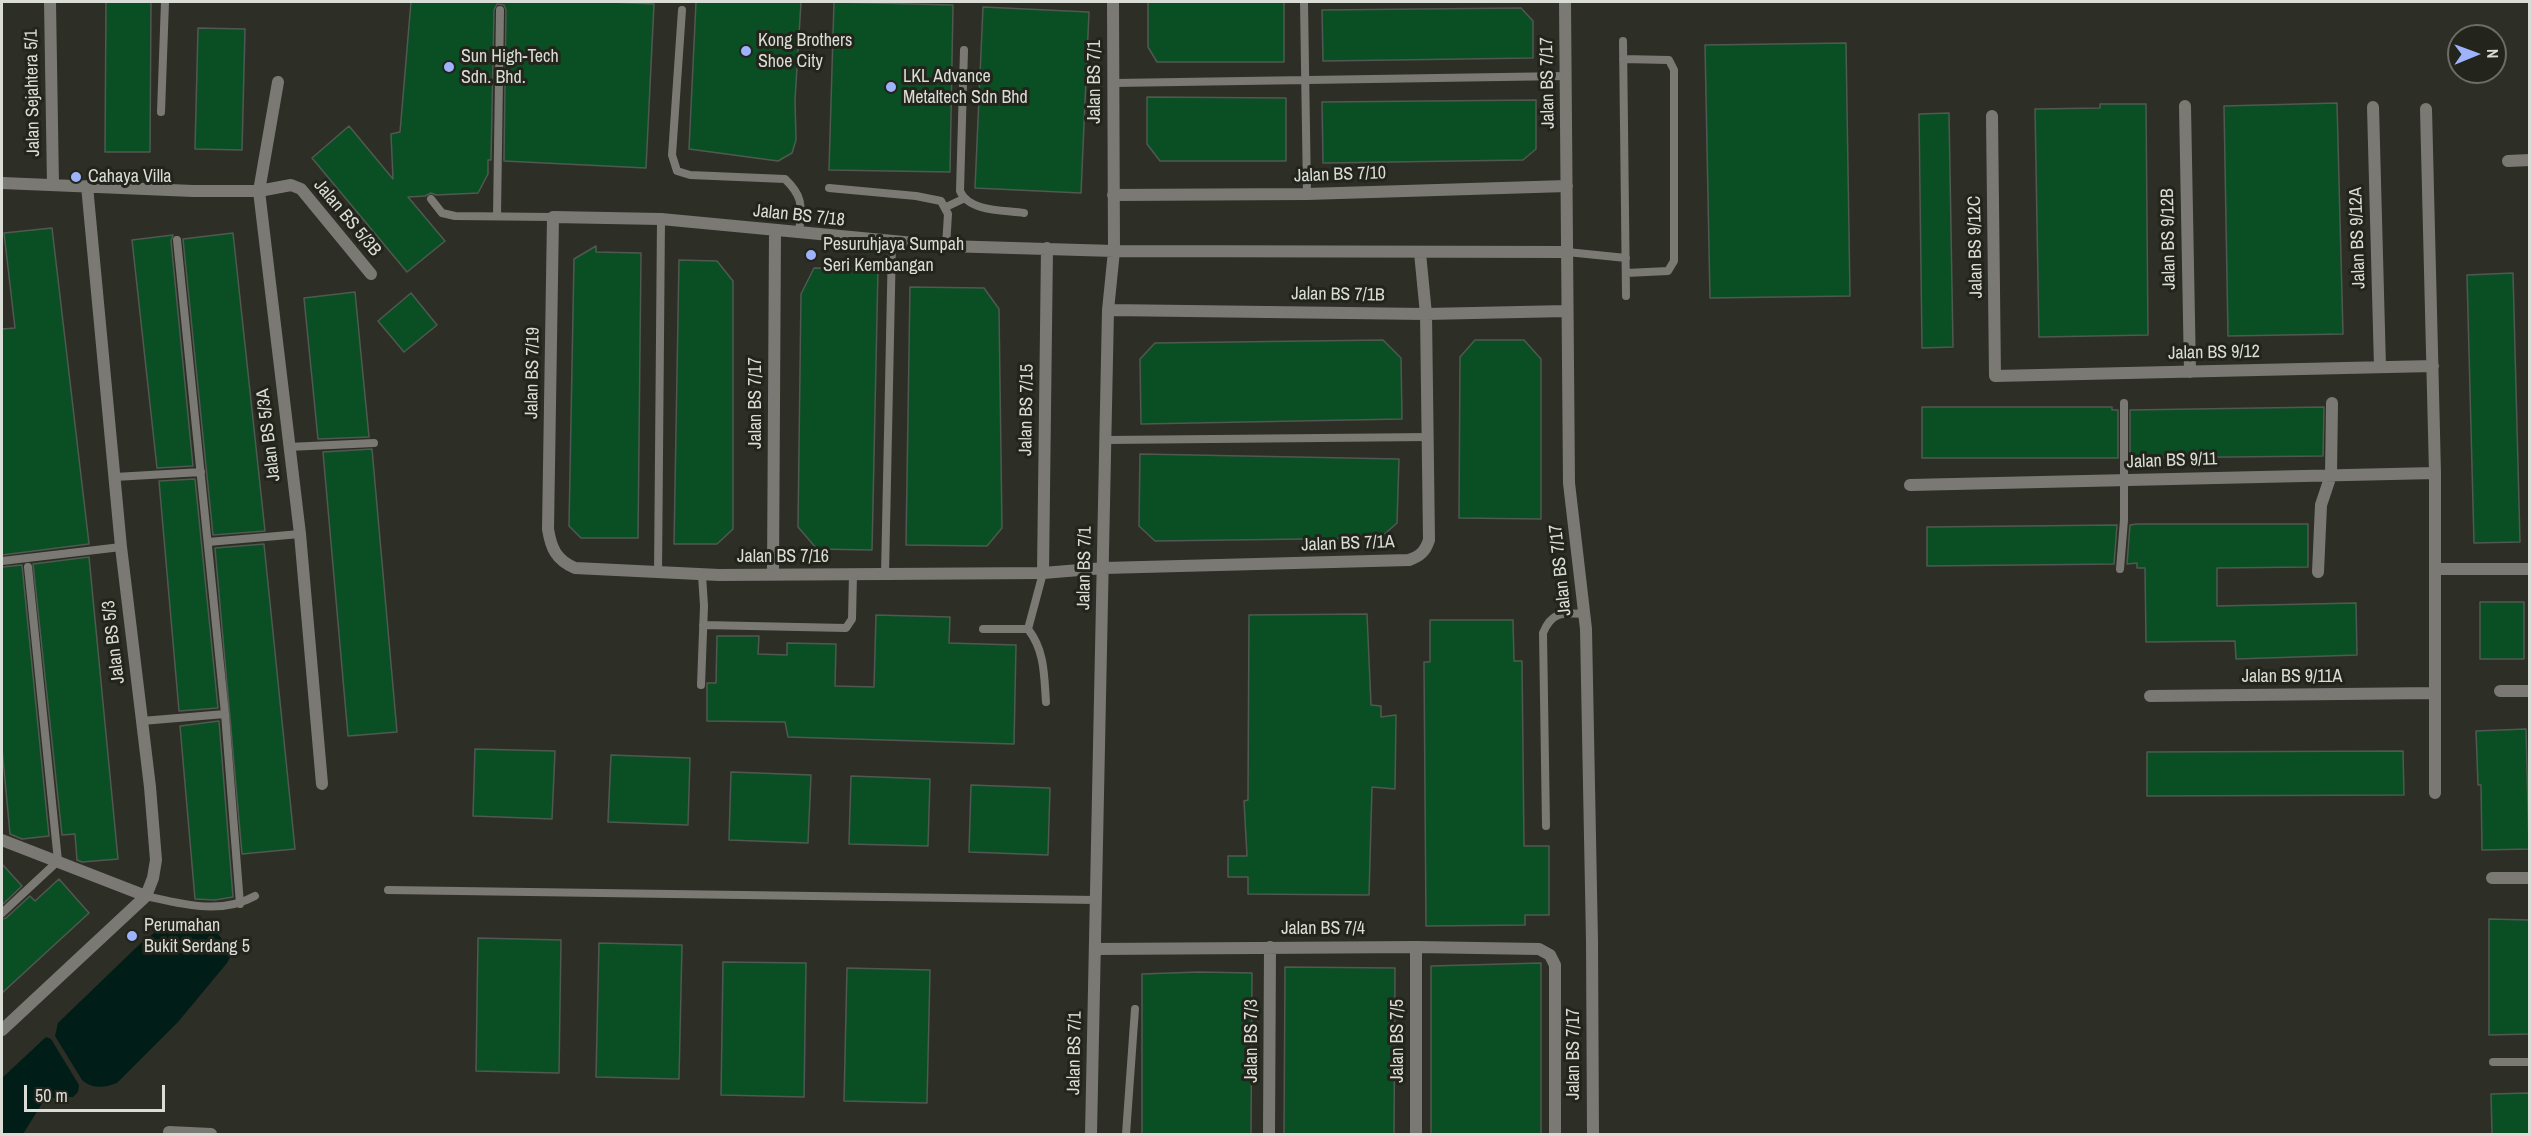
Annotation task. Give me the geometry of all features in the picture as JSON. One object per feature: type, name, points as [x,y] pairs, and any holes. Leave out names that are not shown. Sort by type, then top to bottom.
[{"type":"street","name":"Jalan Sejahtera 5/1","points":[[50,2],[53,185]]},
{"type":"street","name":"Jalan BS 7/1","points":[[1091,1134],[1108,310],[1114,251],[1113,2]]},
{"type":"street","name":"Jalan BS 7/17","points":[[1565,2],[1569,483],[1585,614],[1592,941],[1593,1134]]},
{"type":"street","name":"Jalan BS 5/3A","points":[[278,82],[259,191],[300,534],[322,784]]},
{"type":"street","name":"Jalan BS 9/12B","points":[[2185,106],[2190,372]]},
{"type":"street","name":"Jalan BS 9/12A","points":[[2373,107],[2380,367]]},
{"type":"street","points":[[2426,109],[2435,473],[2435,793]]},
{"type":"street","name":"Jalan BS 9/12C","points":[[1992,116],[1995,376]]},
{"type":"street","points":[[2508,161],[2529,160]]},
{"type":"street","name":"Jalan BS 5/3B","points":[[2,183],[193,191],[259,191],[291,185],[302,189],[371,274]]},
{"type":"street","name":"Jalan BS 5/3","points":[[87,186],[121,547],[156,860],[153,878],[146,896]]},
{"type":"street","name":"Jalan BS 7/10","points":[[1113,195],[1307,194],[1568,186]]},
{"type":"street","name":"Jalan BS 7/18","points":[[553,217],[661,219],[892,243],[1114,251]]},
{"type":"street","name":"Jalan BS 7/19","points":[[548,529],[553,217]]},
{"type":"street","name":"Jalan BS 7/17","points":[[773,574],[775,231]]},
{"type":"street","name":"Jalan BS 7/15","points":[[1043,573],[1047,248]]},
{"type":"street","points":[[1114,251],[1567,252]]},
{"type":"street","name":"Jalan BS 7/1A","points":[[1104,568],[1397,561],[1418,557],[1425,550],[1429,540],[1426,315],[1420,253]]},
{"type":"street","name":"Jalan BS 7/1B","points":[[1108,310],[1426,315],[1567,311]]},
{"type":"street","name":"Jalan BS 9/12","points":[[1995,376],[2433,366]]},
{"type":"street","points":[[2318,572],[2321,505],[2331,475],[2332,403]]},
{"type":"street","name":"Jalan BS 9/11","points":[[1910,485],[2435,473]]},
{"type":"street","name":"Jalan BS 7/16","points":[[548,529],[555,555],[563,563],[575,568],[702,574],[1043,573],[1104,568]]},
{"type":"street","points":[[2435,569],[2529,569]]},
{"type":"street","points":[[2500,691],[2529,691]]},
{"type":"street","name":"Jalan BS 9/11A","points":[[2150,696],[2435,693]]},
{"type":"street","points":[[2,840],[146,896],[2,1030]]},
{"type":"street","points":[[2492,878],[2529,878]]},
{"type":"street","name":"Jalan BS 7/4","points":[[1095,949],[1270,947],[1539,949],[1550,955],[1555,965],[1555,1134]]},
{"type":"street","name":"Jalan BS 7/3","points":[[1269,1134],[1270,947]]},
{"type":"street","name":"Jalan BS 7/5","points":[[1416,947],[1416,1134]]},
{"type":"street","points":[[169,1133],[211,1134]]},
{"type":"lane","points":[[161,112],[165,2]]},
{"type":"lane","points":[[1304,2],[1307,194]]},
{"type":"lane","points":[[497,216],[500,10]]},
{"type":"lane","points":[[681,10],[672,155],[677,171],[690,175],[785,179],[797,191],[801,203],[799,234]]},
{"type":"lane","points":[[1623,41],[1626,296]]},
{"type":"lane","points":[[964,50],[958,181],[963,199],[974,205],[1024,213]]},
{"type":"lane","points":[[1623,59],[1669,60],[1674,70],[1674,261],[1668,271],[1626,273]]},
{"type":"lane","points":[[1114,83],[1566,76]]},
{"type":"lane","points":[[829,188],[934,198],[941,201],[946,207],[948,220],[946,246]]},
{"type":"lane","points":[[431,199],[442,213],[455,216],[553,217]]},
{"type":"lane","points":[[946,207],[963,199]]},
{"type":"lane","points":[[658,573],[661,219]]},
{"type":"lane","points":[[177,240],[225,714],[240,904]]},
{"type":"lane","points":[[885,574],[892,243]]},
{"type":"lane","points":[[1567,252],[1626,258]]},
{"type":"lane","points":[[2120,569],[2124,520],[2124,403]]},
{"type":"lane","points":[[1106,440],[1429,437]]},
{"type":"lane","points":[[288,447],[374,443]]},
{"type":"lane","points":[[115,477],[201,472]]},
{"type":"lane","points":[[208,542],[300,534]]},
{"type":"lane","points":[[2,561],[121,547]]},
{"type":"lane","points":[[2,913],[58,861],[28,567]]},
{"type":"lane","points":[[1028,629],[1043,573]]},
{"type":"lane","points":[[701,685],[702,574]]},
{"type":"lane","points":[[703,625],[846,628],[852,620],[853,574]]},
{"type":"lane","points":[[1546,826],[1543,633],[1548,621],[1556,615],[1585,614]]},
{"type":"lane","points":[[983,629],[1028,629]]},
{"type":"lane","points":[[1028,629],[1037,640],[1043,656],[1046,702]]},
{"type":"lane","points":[[142,721],[225,714]]},
{"type":"lane","points":[[388,890],[1096,900]]},
{"type":"lane","points":[[146,896],[187,905],[214,907],[240,904],[255,896]]},
{"type":"lane","points":[[1126,1134],[1135,1010]]},
{"type":"lane","points":[[2493,1062],[2529,1062]]},
{"type":"water","points":[[194,919],[211,927],[232,953],[227,963],[178,1022],[117,1083],[99,1087],[86,1083],[55,1036],[58,1023],[142,942],[165,925],[177,920]]},
{"type":"water","points":[[46,1037],[51,1039],[79,1085],[78,1092],[73,1097],[49,1098],[43,1102],[23,1134],[2,1134],[2,1078]]},
{"type":"building","points":[[106,2],[151,2],[150,152],[105,152]]},
{"type":"building","points":[[411,2],[654,4],[646,168],[504,161],[506,10],[504,5],[497,4],[494,10],[491,160],[488,160],[488,174],[478,193],[436,195],[431,193],[425,196],[408,197],[445,241],[407,272],[312,158],[349,126],[393,179],[391,134],[400,132]]},
{"type":"building","name":"Kong Brothers Shoe City","points":[[696,2],[801,2],[795,100],[796,140],[792,153],[778,161],[689,149]]},
{"type":"building","name":"LKL Advance Metaltech Sdn Bhd","points":[[834,2],[953,5],[950,172],[829,170]]},
{"type":"building","points":[[1148,2],[1284,2],[1284,62],[1157,62],[1148,47]]},
{"type":"building","points":[[983,7],[1089,12],[1081,193],[975,188]]},
{"type":"building","points":[[1521,8],[1533,21],[1533,58],[1323,61],[1322,10]]},
{"type":"building","points":[[198,28],[245,29],[242,150],[195,149]]},
{"type":"building","points":[[1846,43],[1850,296],[1710,298],[1705,45]]},
{"type":"building","points":[[1147,97],[1286,98],[1286,161],[1160,161],[1147,144]]},
{"type":"building","points":[[1536,100],[1536,149],[1523,160],[1323,163],[1322,102]]},
{"type":"building","points":[[2337,103],[2343,334],[2228,336],[2224,106]]},
{"type":"building","points":[[2100,104],[2146,104],[2148,335],[2039,337],[2035,109],[2100,108]]},
{"type":"building","points":[[1949,113],[1953,347],[1922,348],[1919,114]]},
{"type":"building","points":[[52,228],[89,544],[2,555],[2,329],[15,328],[4,233]]},
{"type":"building","points":[[233,233],[265,531],[213,535],[183,239]]},
{"type":"building","points":[[173,235],[171,241],[193,466],[157,468],[132,240]]},
{"type":"building","points":[[596,246],[596,252],[641,253],[638,538],[581,538],[569,526],[574,259]]},
{"type":"building","points":[[679,260],[717,261],[733,281],[733,529],[717,544],[674,544]]},
{"type":"building","points":[[814,268],[878,269],[872,550],[817,549],[798,527],[801,294]]},
{"type":"building","points":[[2513,273],[2520,542],[2474,543],[2467,275]]},
{"type":"building","points":[[910,287],[984,288],[999,309],[1002,528],[987,546],[906,545]]},
{"type":"building","points":[[355,292],[369,437],[318,439],[304,298]]},
{"type":"building","points":[[411,293],[437,325],[404,352],[378,321]]},
{"type":"building","points":[[1383,340],[1401,358],[1402,419],[1141,424],[1140,359],[1155,343]]},
{"type":"building","points":[[1475,340],[1524,340],[1541,359],[1541,519],[1459,518],[1460,357]]},
{"type":"building","points":[[1922,407],[2112,407],[2112,410],[2118,410],[2118,458],[1922,458]]},
{"type":"building","points":[[2324,407],[2323,456],[2130,458],[2130,410]]},
{"type":"building","points":[[372,449],[397,732],[348,736],[323,452]]},
{"type":"building","points":[[1140,454],[1399,459],[1397,523],[1380,538],[1155,541],[1139,526]]},
{"type":"building","points":[[195,479],[218,708],[179,711],[159,481]]},
{"type":"building","points":[[2308,524],[2308,567],[2217,568],[2217,606],[2356,603],[2357,655],[2236,659],[2235,641],[2146,642],[2145,568],[2137,568],[2137,563],[2127,564],[2130,525]]},
{"type":"building","points":[[2117,525],[2114,564],[1927,566],[1927,527]]},
{"type":"building","points":[[264,544],[295,849],[242,854],[215,548]]},
{"type":"building","points":[[89,557],[118,859],[82,862],[77,860],[75,834],[62,835],[33,564]]},
{"type":"building","points":[[22,565],[49,836],[22,839],[10,834],[2,748],[2,567]]},
{"type":"building","points":[[2480,602],[2524,602],[2524,659],[2480,659]]},
{"type":"building","points":[[1367,614],[1371,705],[1381,706],[1381,717],[1396,715],[1395,789],[1372,787],[1369,895],[1248,894],[1248,877],[1228,877],[1228,856],[1247,856],[1244,801],[1248,800],[1249,615]]},
{"type":"building","points":[[876,615],[950,617],[949,643],[1016,645],[1014,744],[788,737],[785,722],[707,721],[707,683],[716,683],[717,636],[759,636],[758,654],[787,655],[787,643],[836,644],[835,686],[874,687]]},
{"type":"building","points":[[1430,620],[1513,620],[1514,661],[1522,661],[1524,846],[1549,846],[1549,915],[1525,915],[1525,925],[1426,926],[1424,662],[1430,662]]},
{"type":"building","points":[[219,721],[233,897],[215,900],[195,899],[180,726]]},
{"type":"building","points":[[2526,729],[2529,849],[2482,850],[2481,785],[2478,785],[2476,731]]},
{"type":"building","points":[[475,749],[555,751],[552,819],[473,816]]},
{"type":"building","points":[[2403,751],[2404,795],[2147,796],[2147,752]]},
{"type":"building","points":[[611,755],[690,758],[688,825],[608,822]]},
{"type":"building","points":[[731,772],[811,775],[808,843],[729,840]]},
{"type":"building","points":[[851,776],[930,779],[928,846],[849,844]]},
{"type":"building","points":[[971,785],[1050,788],[1048,855],[969,852]]},
{"type":"building","points":[[2,864],[22,886],[2,905]]},
{"type":"building","points":[[59,879],[89,913],[2,993],[2,919],[30,896],[35,901]]},
{"type":"building","points":[[2489,919],[2529,920],[2529,1034],[2489,1035]]},
{"type":"building","points":[[478,938],[561,940],[559,1073],[476,1071]]},
{"type":"building","points":[[599,943],[682,945],[679,1079],[596,1077]]},
{"type":"building","points":[[723,962],[806,963],[804,1097],[721,1095]]},
{"type":"building","points":[[1541,963],[1541,1134],[1431,1134],[1431,966]]},
{"type":"building","points":[[1285,967],[1395,968],[1394,1134],[1284,1134]]},
{"type":"building","points":[[847,968],[930,970],[927,1103],[844,1101]]},
{"type":"building","points":[[1252,973],[1251,1134],[1142,1134],[1142,974]]},
{"type":"building","points":[[2529,1093],[2529,1134],[2492,1134],[2491,1094]]},
{"type":"place","name":"Kong Brothers Shoe City","points":[[746,51]]},
{"type":"place","name":"Sun High-Tech Sdn. Bhd.","points":[[449,67]]},
{"type":"place","name":"LKL Advance Metaltech Sdn Bhd","points":[[891,87]]},
{"type":"place","name":"Cahaya Villa","points":[[76,177]]},
{"type":"place","name":"Pesuruhjaya Sumpah Seri Kembangan","points":[[811,255]]},
{"type":"place","name":"Perumahan Bukit Serdang 5","points":[[132,936]]}]
